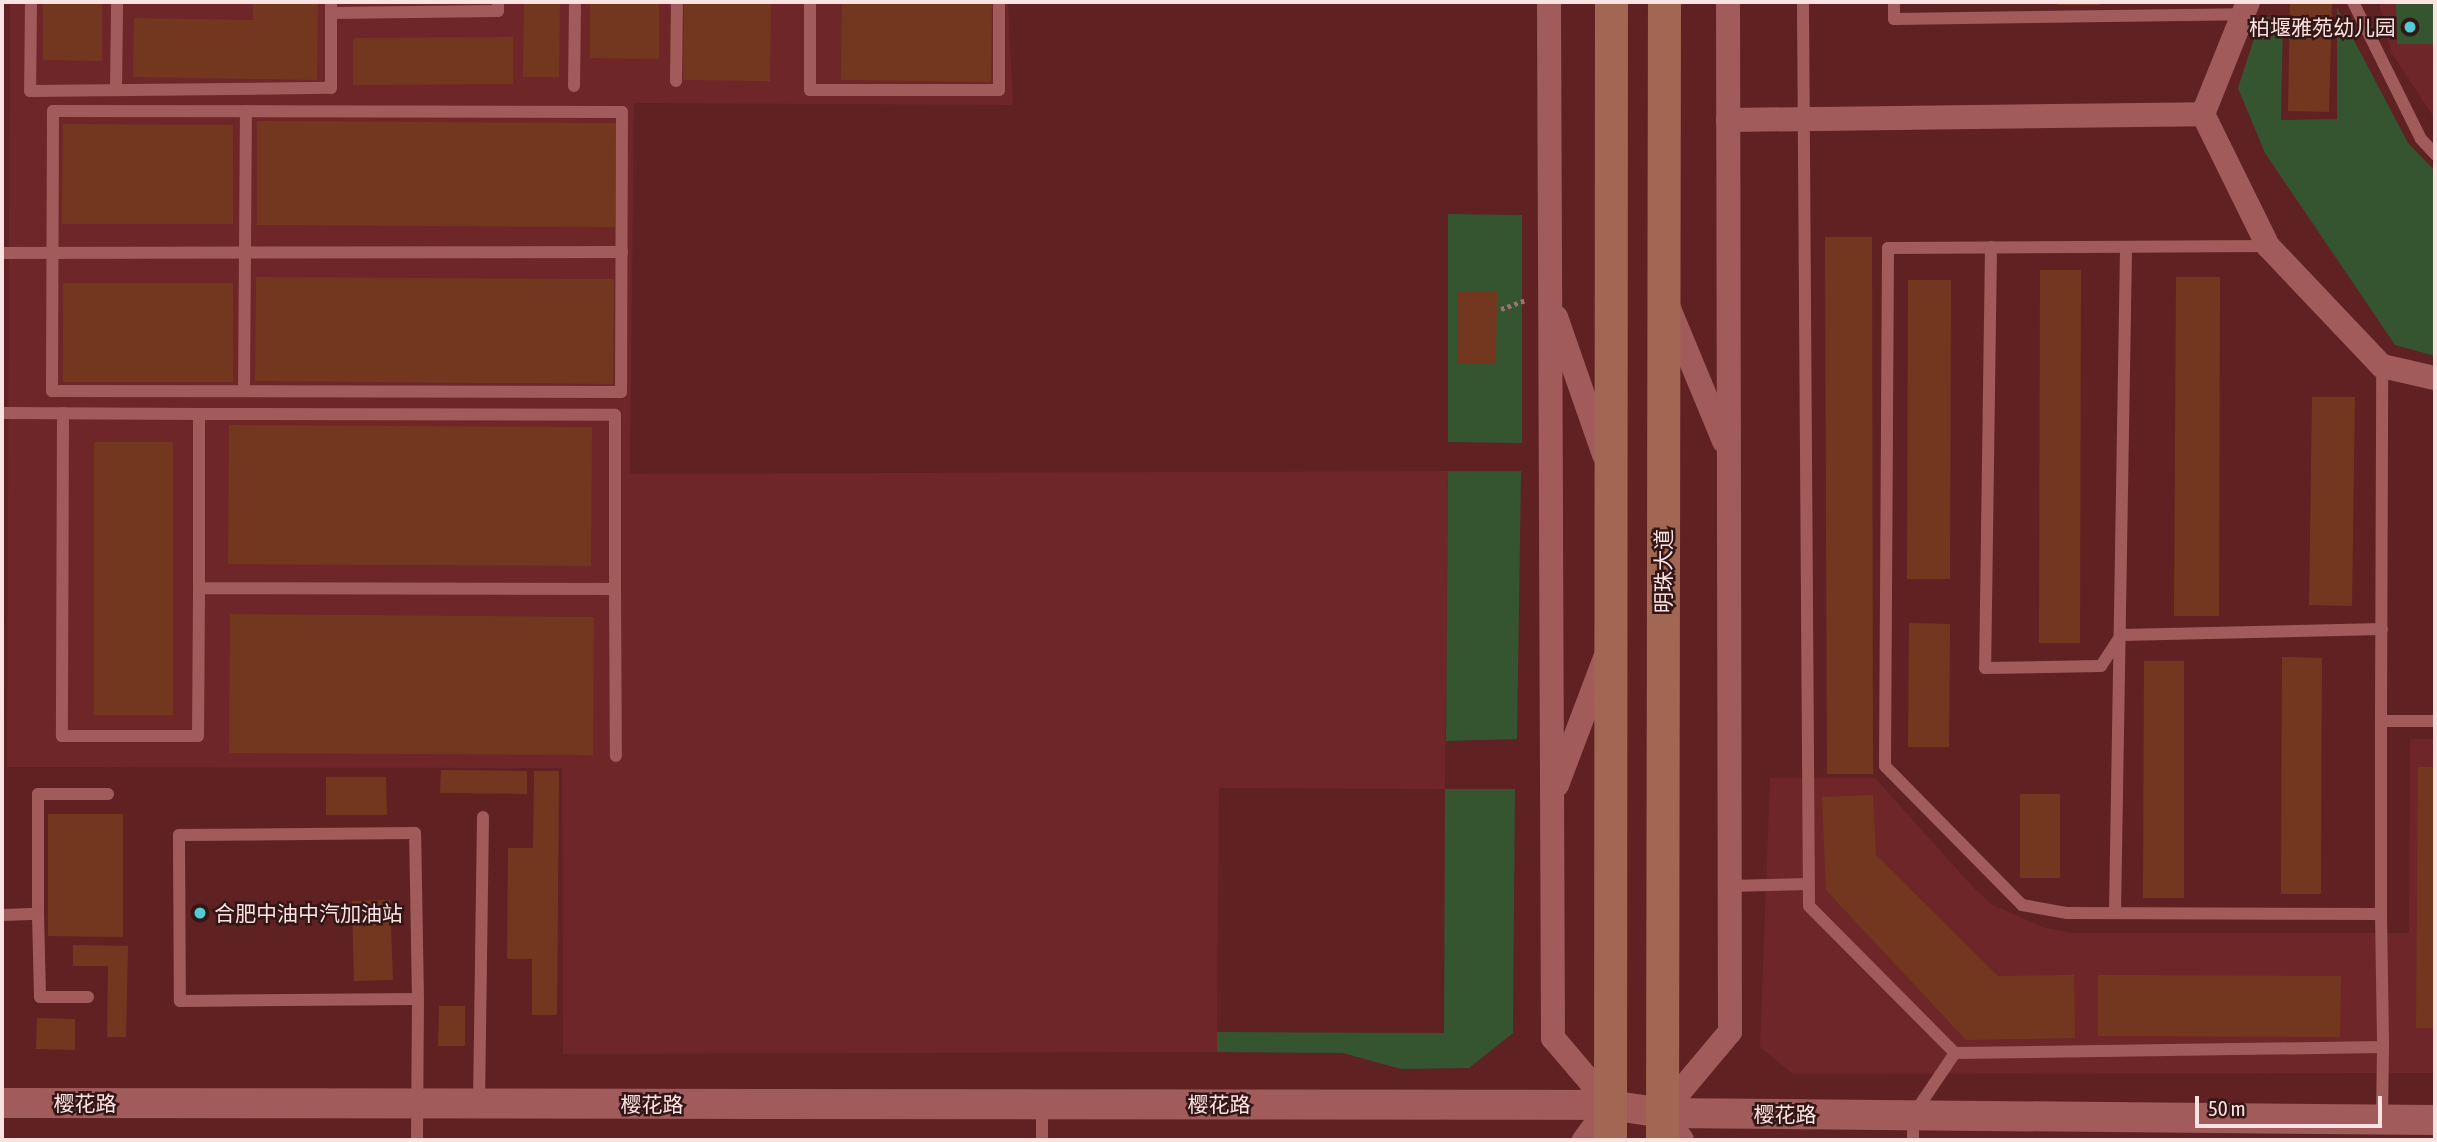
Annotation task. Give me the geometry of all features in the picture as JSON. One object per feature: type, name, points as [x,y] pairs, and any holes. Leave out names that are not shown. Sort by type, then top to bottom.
[{"type":"main road","points":[[1610,1140],[1611,2]]},
{"type":"main road","name":"明珠大道","points":[[1662,1127],[1664,2]]},
{"type":"main road","points":[[1610,847],[1623,878],[1646,877],[1662,849]]},
{"type":"street","points":[[1549,2],[1553,1038],[1610,1105],[1584,1140]]},
{"type":"street","points":[[1682,1140],[1662,1127],[1730,1032],[1728,2]]},
{"type":"street","points":[[2245,8],[2203,114],[2268,246],[2382,366],[2435,378]]},
{"type":"street","points":[[1728,120],[2203,114]]},
{"type":"street","points":[[1663,295],[1728,451]]},
{"type":"street","points":[[1550,300],[1611,472]]},
{"type":"street","points":[[1552,797],[1610,645]]},
{"type":"street","name":"樱花路","points":[[2,1102],[1610,1105],[1662,1127],[1913,1128],[2435,1120]]},
{"type":"lane","points":[[31,2],[30,92],[331,88],[331,7],[498,12],[498,2]]},
{"type":"lane","points":[[116,90],[117,2]]},
{"type":"lane","points":[[574,86],[575,2]]},
{"type":"lane","points":[[676,81],[677,2]]},
{"type":"lane","points":[[810,2],[810,90],[999,90],[999,2]]},
{"type":"lane","points":[[1803,2],[1809,906],[1955,1054],[2383,1047]]},
{"type":"lane","points":[[1894,2],[1894,19],[2120,16],[2245,8]]},
{"type":"lane","points":[[1990,2],[1990,17]]},
{"type":"lane","points":[[2120,2],[2120,16]]},
{"type":"lane","points":[[2353,2],[2421,139],[2435,153]]},
{"type":"lane","points":[[53,111],[246,111],[622,112],[621,392],[52,391],[53,111]]},
{"type":"lane","points":[[244,391],[246,111]]},
{"type":"lane","points":[[2268,246],[1888,248],[1885,766],[2022,905],[2067,913],[2381,914]]},
{"type":"lane","points":[[1991,247],[1985,668],[2101,666],[2121,635]]},
{"type":"lane","points":[[2115,913],[2126,247]]},
{"type":"lane","points":[[2,253],[622,252]]},
{"type":"lane","points":[[2382,366],[2382,1119]]},
{"type":"lane","points":[[2,413],[615,415],[616,756]]},
{"type":"lane","points":[[63,413],[62,736],[198,736],[200,414]]},
{"type":"lane","points":[[199,588],[615,589]]},
{"type":"lane","points":[[2121,635],[2382,629]]},
{"type":"lane","points":[[2381,721],[2435,721]]},
{"type":"lane","points":[[88,997],[40,997],[38,794],[108,794]]},
{"type":"lane","points":[[479,1103],[483,817]]},
{"type":"lane","points":[[417,1140],[418,999],[415,833],[179,835],[180,1001],[418,999]]},
{"type":"lane","points":[[1729,886],[1808,884]]},
{"type":"lane","points":[[2,915],[38,914]]},
{"type":"lane","points":[[1913,1128],[1955,1054]]},
{"type":"lane","points":[[1042,1104],[1042,1140]]},
{"type":"shaded area","points":[[10,2],[1008,2],[1013,105],[634,103],[630,474],[1448,471],[1445,789],[1219,788],[1217,1052],[563,1054],[562,768],[7,767]]},
{"type":"shaded area","name":"柏堰雅苑幼儿园","points":[[2379,2],[2435,2],[2435,119],[2391,52]]},
{"type":"shaded area","points":[[2410,739],[2435,739],[2435,1073],[1793,1074],[1760,1047],[1770,778],[1875,778],[1972,886],[1993,905],[2045,928],[2072,933],[2409,933]]},
{"type":"green space","name":"柏堰雅苑幼儿园","points":[[2396,2],[2435,2],[2435,44],[2397,44]]},
{"type":"green space","points":[[2337,8],[2408,143],[2435,171],[2435,356],[2395,345],[2265,153],[2238,88],[2261,17],[2283,18],[2281,120],[2337,119]]},
{"type":"green space","points":[[1448,214],[1522,215],[1522,443],[1448,442]]},
{"type":"green space","points":[[1448,471],[1521,471],[1517,739],[1446,741]]},
{"type":"green space","points":[[1445,789],[1515,789],[1513,1033],[1469,1068],[1401,1069],[1343,1053],[1217,1052],[1217,1032],[1444,1033]]},
{"type":"building","points":[[43,2],[102,2],[102,61],[43,60]]},
{"type":"building","points":[[253,2],[318,2],[317,80],[133,77],[134,18],[253,20]]},
{"type":"building","points":[[524,2],[560,2],[559,77],[523,77]]},
{"type":"building","points":[[590,2],[659,2],[659,59],[590,58]]},
{"type":"building","points":[[684,2],[771,2],[770,81],[683,80]]},
{"type":"building","points":[[842,2],[992,2],[991,82],[841,80]]},
{"type":"building","points":[[2057,2],[2100,2],[2100,5],[2057,5]]},
{"type":"building","points":[[2290,2],[2332,3],[2329,112],[2288,111]]},
{"type":"building","points":[[513,37],[513,84],[353,85],[353,38]]},
{"type":"building","points":[[257,121],[616,123],[615,227],[257,225]]},
{"type":"building","points":[[63,124],[233,125],[233,224],[62,224]]},
{"type":"building","points":[[1825,237],[1872,237],[1873,774],[1827,774]]},
{"type":"building","points":[[2040,270],[2081,270],[2080,643],[2039,643]]},
{"type":"building","points":[[256,277],[614,279],[613,384],[255,381]]},
{"type":"building","points":[[2176,277],[2220,277],[2219,616],[2174,616]]},
{"type":"building","points":[[1908,280],[1951,280],[1950,579],[1907,579]]},
{"type":"building","points":[[63,283],[233,283],[233,382],[63,382]]},
{"type":"building","points":[[1458,292],[1497,292],[1496,363],[1457,363]]},
{"type":"building","points":[[2312,397],[2355,397],[2352,606],[2309,605]]},
{"type":"building","points":[[229,425],[592,427],[591,566],[228,564]]},
{"type":"building","points":[[94,442],[173,442],[173,715],[94,715]]},
{"type":"building","points":[[230,614],[594,617],[593,755],[229,753]]},
{"type":"building","points":[[1909,623],[1950,624],[1949,747],[1908,747]]},
{"type":"building","points":[[2282,657],[2322,658],[2321,894],[2281,894]]},
{"type":"building","points":[[2144,661],[2184,661],[2184,898],[2143,898]]},
{"type":"building","points":[[2418,767],[2435,767],[2435,1028],[2416,1028]]},
{"type":"building","points":[[441,770],[527,771],[527,794],[440,793]]},
{"type":"building","points":[[534,771],[559,771],[557,1015],[532,1015],[532,959],[507,959],[508,848],[533,848]]},
{"type":"building","points":[[326,777],[386,777],[387,815],[326,815]]},
{"type":"building","points":[[2020,794],[2060,794],[2060,878],[2020,878]]},
{"type":"building","points":[[1873,795],[1876,855],[1998,976],[2074,975],[2075,1038],[1966,1040],[1826,890],[1822,797]]},
{"type":"building","points":[[48,814],[123,814],[123,937],[48,936]]},
{"type":"building","points":[[390,900],[393,980],[354,981],[352,901]]},
{"type":"building","points":[[73,945],[128,946],[126,1037],[107,1037],[108,966],[73,966]]},
{"type":"building","points":[[2098,975],[2341,976],[2340,1037],[2098,1036]]},
{"type":"building","points":[[439,1006],[465,1006],[465,1046],[438,1046]]},
{"type":"building","points":[[37,1018],[75,1019],[75,1050],[36,1049]]},
{"type":"place","name":"柏堰雅苑幼儿园","points":[[2410,27]]},
{"type":"place","name":"合肥中油中汽加油站","points":[[200,913]]}]
